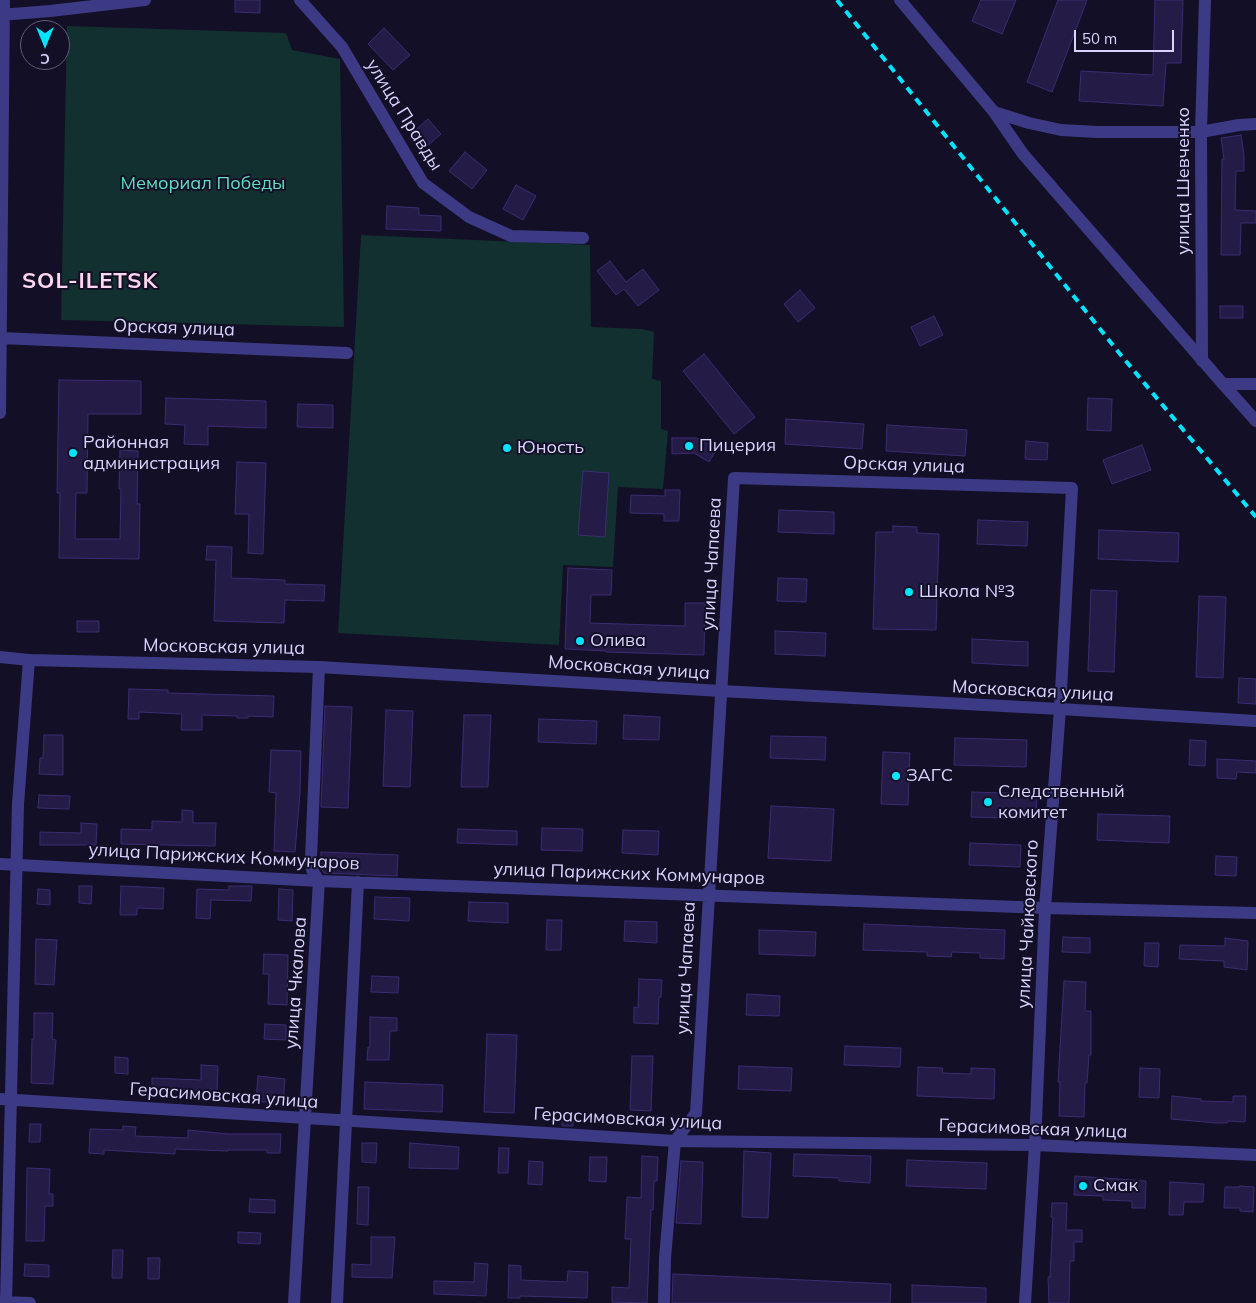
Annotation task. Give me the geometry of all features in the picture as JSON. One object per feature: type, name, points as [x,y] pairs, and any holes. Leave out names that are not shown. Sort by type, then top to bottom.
[{"type":"street","points":[[0,414],[2,15],[4,0]]},
{"type":"street","points":[[2,15],[145,0]]},
{"type":"street","name":"улица Правды","points":[[300,0],[342,47],[423,183],[469,217],[511,236],[583,238]]},
{"type":"street","points":[[900,0],[994,112],[1023,154],[1256,421]]},
{"type":"street","name":"улица Шевченко","points":[[1202,361],[1200,132],[1205,0]]},
{"type":"street","points":[[994,112],[1029,123],[1061,130],[1097,132],[1200,132],[1256,124]]},
{"type":"street","name":"Орская улица","points":[[1,338],[347,353]]},
{"type":"street","points":[[1223,384],[1256,384]]},
{"type":"street","name":"Орская улица","points":[[734,478],[1072,488]]},
{"type":"street","name":"улица Чапаева","points":[[675,1140],[696,1113],[734,478]]},
{"type":"street","name":"улица Чайковского","points":[[1025,1303],[1035,1145],[1045,908],[1060,709],[1072,488]]},
{"type":"street","name":"Московская улица","points":[[0,657],[29,660],[319,667],[1256,721]]},
{"type":"street","points":[[29,660],[18,804],[18,864],[5,1099],[4,1302],[30,1303]]},
{"type":"street","name":"улица Чкалова","points":[[294,1303],[320,881],[312,870],[319,667]]},
{"type":"street","name":"улица Парижских Коммунаров","points":[[0,864],[320,881],[1045,908],[1256,913]]},
{"type":"street","points":[[338,1303],[358,882]]},
{"type":"street","name":"Герасимовская улица","points":[[5,1099],[675,1140],[1035,1145],[1256,1155]]},
{"type":"street","points":[[664,1303],[665,1258],[675,1140]]},
{"type":"green space","name":"Мемориал Победы","points":[[70,26],[286,33],[292,50],[340,59],[344,327],[61,320],[66,70],[70,70]]},
{"type":"green space","name":"Юность","points":[[361,235],[590,245],[591,327],[642,329],[654,332],[652,379],[661,381],[661,429],[668,431],[663,489],[618,487],[613,567],[563,565],[559,645],[338,633]]},
{"type":"building","points":[[235,0],[260,0],[260,13],[235,12]]},
{"type":"building","points":[[981,0],[1016,0],[1002,34],[972,21]]},
{"type":"building","points":[[1058,0],[1087,0],[1052,92],[1027,82]]},
{"type":"building","points":[[1155,0],[1183,0],[1181,63],[1166,63],[1163,106],[1079,101],[1081,71],[1153,75]]},
{"type":"building","points":[[384,28],[410,55],[393,70],[368,44]]},
{"type":"building","points":[[428,119],[441,134],[425,148],[412,133]]},
{"type":"building","points":[[1241,135],[1244,171],[1236,171],[1235,210],[1256,211],[1256,223],[1241,223],[1240,255],[1221,255],[1222,159],[1224,159],[1221,138]]},
{"type":"building","points":[[465,152],[487,170],[472,189],[449,171]]},
{"type":"building","points":[[516,185],[536,196],[523,220],[503,209]]},
{"type":"building","points":[[387,206],[419,208],[419,215],[441,216],[441,231],[386,229]]},
{"type":"building","points":[[610,261],[626,282],[643,269],[659,290],[638,306],[624,289],[616,295],[597,271]]},
{"type":"building","points":[[800,290],[815,308],[798,322],[784,304]]},
{"type":"building","points":[[1220,306],[1243,306],[1243,318],[1220,318]]},
{"type":"building","points":[[934,316],[943,335],[920,346],[911,327]]},
{"type":"building","points":[[704,354],[755,417],[734,434],[683,371]]},
{"type":"building","points":[[59,380],[141,381],[141,414],[88,414],[87,493],[76,493],[75,539],[120,539],[120,450],[138,451],[137,504],[140,504],[139,559],[59,558],[60,493],[57,493]]},
{"type":"building","points":[[166,398],[266,401],[266,428],[208,426],[208,445],[184,444],[185,425],[165,424]]},
{"type":"building","points":[[1088,398],[1112,399],[1111,431],[1087,430]]},
{"type":"building","points":[[298,404],[333,405],[333,428],[297,427]]},
{"type":"building","points":[[786,419],[864,424],[862,449],[785,444]]},
{"type":"building","points":[[887,425],[967,430],[965,456],[886,451]]},
{"type":"building","points":[[672,438],[697,438],[717,449],[709,462],[694,453],[672,454]]},
{"type":"building","points":[[1026,441],[1048,443],[1047,460],[1025,459]]},
{"type":"building","points":[[1142,445],[1151,470],[1112,484],[1103,460]]},
{"type":"building","points":[[237,462],[266,463],[263,554],[248,553],[249,514],[235,514]]},
{"type":"building","points":[[583,471],[609,473],[605,537],[578,535]]},
{"type":"building","points":[[665,490],[680,490],[679,521],[664,521],[664,514],[630,513],[631,495],[665,496]]},
{"type":"building","points":[[779,510],[834,512],[834,534],[778,532]]},
{"type":"building","points":[[978,520],[1028,522],[1027,546],[977,544]]},
{"type":"building","points":[[893,526],[917,527],[917,533],[939,534],[936,630],[873,629],[876,532],[893,532]]},
{"type":"building","points":[[1099,530],[1179,533],[1178,562],[1098,559]]},
{"type":"building","points":[[207,546],[232,547],[231,578],[285,580],[285,584],[325,585],[324,601],[285,600],[284,623],[214,621],[216,560],[206,560]]},
{"type":"building","points":[[568,568],[612,570],[611,595],[591,595],[590,623],[685,626],[685,603],[705,603],[704,655],[565,649]]},
{"type":"building","points":[[778,578],[807,579],[806,602],[777,601]]},
{"type":"building","points":[[1091,590],[1117,591],[1114,672],[1088,671]]},
{"type":"building","points":[[1199,596],[1226,597],[1223,678],[1196,677]]},
{"type":"building","points":[[77,621],[99,621],[99,632],[77,632]]},
{"type":"building","points":[[775,631],[826,633],[825,656],[775,654]]},
{"type":"building","points":[[972,639],[1028,642],[1028,666],[972,663]]},
{"type":"building","points":[[1239,678],[1256,679],[1256,704],[1238,703]]},
{"type":"building","points":[[129,689],[168,690],[168,693],[274,696],[273,717],[248,716],[248,718],[237,718],[237,716],[202,715],[202,730],[181,730],[182,714],[139,712],[139,719],[128,719]]},
{"type":"building","points":[[325,706],[352,707],[348,808],[321,807]]},
{"type":"building","points":[[386,710],[413,711],[410,787],[383,786]]},
{"type":"building","points":[[464,715],[491,715],[488,787],[461,787]]},
{"type":"building","points":[[624,715],[660,717],[659,740],[623,739]]},
{"type":"building","points":[[539,719],[597,721],[596,744],[538,742]]},
{"type":"building","points":[[44,735],[63,735],[63,775],[39,774],[40,758],[43,758]]},
{"type":"building","points":[[771,736],[826,737],[825,760],[770,758]]},
{"type":"building","points":[[955,738],[1027,740],[1026,767],[954,765]]},
{"type":"building","points":[[1190,740],[1206,741],[1205,766],[1189,765]]},
{"type":"building","points":[[271,750],[301,751],[295,852],[274,851],[276,793],[269,792]]},
{"type":"building","points":[[883,752],[910,753],[908,805],[881,804]]},
{"type":"building","points":[[1217,759],[1256,761],[1256,773],[1237,772],[1236,779],[1217,778]]},
{"type":"building","points":[[972,792],[1037,794],[1036,819],[971,817]]},
{"type":"building","points":[[39,795],[70,796],[69,809],[38,808]]},
{"type":"building","points":[[771,806],[834,809],[831,861],[768,858]]},
{"type":"building","points":[[182,810],[193,811],[193,823],[216,823],[215,846],[121,844],[121,829],[152,830],[152,821],[182,822]]},
{"type":"building","points":[[1098,814],[1170,816],[1169,843],[1097,840]]},
{"type":"building","points":[[81,823],[97,824],[96,845],[40,845],[40,832],[81,833]]},
{"type":"building","points":[[542,828],[583,829],[582,851],[541,850]]},
{"type":"building","points":[[458,829],[517,831],[517,845],[457,843]]},
{"type":"building","points":[[623,830],[659,831],[658,855],[622,853]]},
{"type":"building","points":[[970,843],[1021,845],[1020,867],[969,865]]},
{"type":"building","points":[[321,852],[398,855],[397,876],[324,873],[321,868]]},
{"type":"building","points":[[1216,856],[1237,857],[1236,876],[1215,875]]},
{"type":"building","points":[[79,886],[92,886],[91,904],[79,903]]},
{"type":"building","points":[[121,886],[164,888],[163,909],[137,908],[137,915],[120,915]]},
{"type":"building","points":[[229,886],[252,886],[251,901],[211,900],[210,919],[196,918],[197,889],[229,890]]},
{"type":"building","points":[[38,889],[50,890],[50,905],[37,904]]},
{"type":"building","points":[[279,889],[293,890],[292,921],[278,920]]},
{"type":"building","points":[[375,897],[410,898],[409,921],[374,919]]},
{"type":"building","points":[[469,902],[508,903],[508,923],[468,921]]},
{"type":"building","points":[[547,920],[562,920],[561,950],[546,950]]},
{"type":"building","points":[[625,921],[657,922],[657,943],[624,941]]},
{"type":"building","points":[[864,924],[1005,930],[1004,959],[980,958],[980,953],[952,952],[951,957],[927,956],[927,952],[863,950]]},
{"type":"building","points":[[759,930],[816,932],[815,956],[759,954]]},
{"type":"building","points":[[1063,937],[1090,938],[1090,953],[1062,952]]},
{"type":"building","points":[[1225,938],[1248,941],[1247,970],[1224,967],[1224,961],[1179,959],[1180,945],[1225,946]]},
{"type":"building","points":[[36,939],[57,940],[54,985],[35,984]]},
{"type":"building","points":[[1145,943],[1159,943],[1158,967],[1144,966]]},
{"type":"building","points":[[264,954],[288,955],[287,1005],[268,1004],[269,974],[263,974]]},
{"type":"building","points":[[372,976],[399,977],[398,993],[371,992]]},
{"type":"building","points":[[639,979],[662,980],[658,1024],[634,1023],[634,1007],[638,1008]]},
{"type":"building","points":[[1064,981],[1086,982],[1085,1011],[1091,1011],[1091,1055],[1089,1055],[1087,1083],[1085,1083],[1084,1117],[1059,1116],[1060,1082],[1058,1082]]},
{"type":"building","points":[[747,994],[780,996],[779,1016],[746,1015]]},
{"type":"building","points":[[34,1013],[53,1013],[52,1039],[56,1040],[53,1084],[31,1083]]},
{"type":"building","points":[[370,1017],[397,1018],[397,1031],[390,1031],[389,1060],[367,1060],[368,1047],[370,1047]]},
{"type":"building","points":[[265,1024],[286,1025],[286,1040],[264,1039]]},
{"type":"building","points":[[487,1034],[517,1035],[514,1113],[484,1112]]},
{"type":"building","points":[[845,1046],[901,1048],[900,1067],[844,1065]]},
{"type":"building","points":[[632,1056],[653,1056],[651,1111],[630,1110]]},
{"type":"building","points":[[115,1057],[128,1058],[128,1074],[115,1073]]},
{"type":"building","points":[[201,1065],[218,1066],[217,1093],[152,1091],[152,1078],[201,1080]]},
{"type":"building","points":[[739,1066],[792,1068],[791,1091],[738,1089]]},
{"type":"building","points":[[918,1067],[943,1068],[942,1073],[971,1074],[971,1068],[995,1069],[994,1099],[917,1096]]},
{"type":"building","points":[[1140,1068],[1160,1069],[1159,1098],[1139,1097]]},
{"type":"building","points":[[258,1076],[285,1079],[283,1104],[256,1101]]},
{"type":"building","points":[[365,1082],[443,1085],[442,1112],[364,1109]]},
{"type":"building","points":[[1172,1096],[1201,1099],[1201,1101],[1233,1102],[1233,1096],[1246,1096],[1245,1122],[1228,1121],[1227,1123],[1216,1123],[1171,1119]]},
{"type":"building","points":[[562,1113],[574,1114],[573,1126],[562,1126]]},
{"type":"building","points":[[30,1124],[41,1124],[40,1142],[29,1142]]},
{"type":"building","points":[[123,1126],[136,1127],[135,1136],[188,1138],[188,1130],[228,1134],[281,1134],[280,1153],[267,1153],[267,1150],[175,1149],[175,1154],[104,1150],[104,1154],[89,1153],[90,1129],[123,1130]]},
{"type":"building","points":[[362,1143],[377,1143],[376,1163],[362,1162]]},
{"type":"building","points":[[410,1143],[459,1147],[458,1169],[409,1168]]},
{"type":"building","points":[[499,1148],[509,1148],[508,1173],[498,1173]]},
{"type":"building","points":[[744,1151],[771,1153],[768,1218],[742,1217]]},
{"type":"building","points":[[794,1154],[871,1156],[870,1183],[839,1181],[839,1178],[793,1176]]},
{"type":"building","points":[[642,1156],[658,1157],[657,1181],[654,1181],[653,1210],[651,1210],[647,1303],[612,1302],[612,1287],[629,1288],[631,1239],[625,1239],[627,1197],[641,1198]]},
{"type":"building","points":[[590,1157],[607,1157],[606,1182],[589,1181]]},
{"type":"building","points":[[907,1160],[987,1163],[986,1189],[906,1186]]},
{"type":"building","points":[[529,1161],[543,1162],[542,1185],[528,1184]]},
{"type":"building","points":[[681,1161],[703,1162],[701,1224],[676,1223]]},
{"type":"building","points":[[27,1168],[50,1169],[49,1194],[53,1194],[53,1206],[45,1206],[44,1241],[26,1241]]},
{"type":"building","points":[[1075,1176],[1146,1181],[1145,1208],[1132,1208],[1132,1201],[1103,1200],[1103,1196],[1074,1195]]},
{"type":"building","points":[[1170,1182],[1204,1184],[1203,1202],[1184,1202],[1183,1215],[1169,1215]]},
{"type":"building","points":[[358,1187],[369,1187],[368,1225],[357,1224]]},
{"type":"building","points":[[1225,1187],[1254,1187],[1253,1212],[1240,1211],[1240,1208],[1224,1208]]},
{"type":"building","points":[[250,1199],[275,1200],[275,1213],[249,1212]]},
{"type":"building","points":[[1052,1203],[1067,1203],[1066,1230],[1082,1230],[1082,1242],[1074,1242],[1074,1261],[1070,1261],[1069,1303],[1049,1303],[1048,1277],[1050,1277]]},
{"type":"building","points":[[238,1232],[261,1233],[260,1244],[238,1243]]},
{"type":"building","points":[[371,1237],[395,1237],[392,1278],[352,1277],[352,1264],[371,1265]]},
{"type":"building","points":[[113,1250],[123,1250],[122,1278],[112,1278]]},
{"type":"building","points":[[148,1258],[160,1258],[159,1279],[148,1279]]},
{"type":"building","points":[[475,1263],[488,1264],[486,1296],[434,1294],[434,1281],[474,1282]]},
{"type":"building","points":[[25,1264],[49,1265],[49,1277],[24,1276]]},
{"type":"building","points":[[509,1265],[521,1266],[521,1280],[567,1282],[568,1271],[588,1272],[587,1298],[520,1296],[520,1298],[508,1298]]},
{"type":"building","points":[[673,1274],[891,1284],[890,1303],[672,1303]]},
{"type":"building","points":[[912,1285],[986,1288],[986,1303],[912,1303]]},
{"type":"railway","points":[[837,0],[1120,354],[1256,517]]},
{"type":"place","name":"Пицерия","points":[[689,446]]},
{"type":"place","name":"Юность","points":[[507,448]]},
{"type":"place","name":"Районная администрация","points":[[73,453]]},
{"type":"place","name":"Школа №3","points":[[909,592]]},
{"type":"place","name":"Олива","points":[[580,641]]},
{"type":"place","name":"ЗАГС","points":[[896,776]]},
{"type":"place","name":"Следственный комитет","points":[[988,802]]},
{"type":"place","name":"Смак","points":[[1083,1186]]},
{"type":"district","name":"SOL-ILETSK","points":[[90,281]]}]
